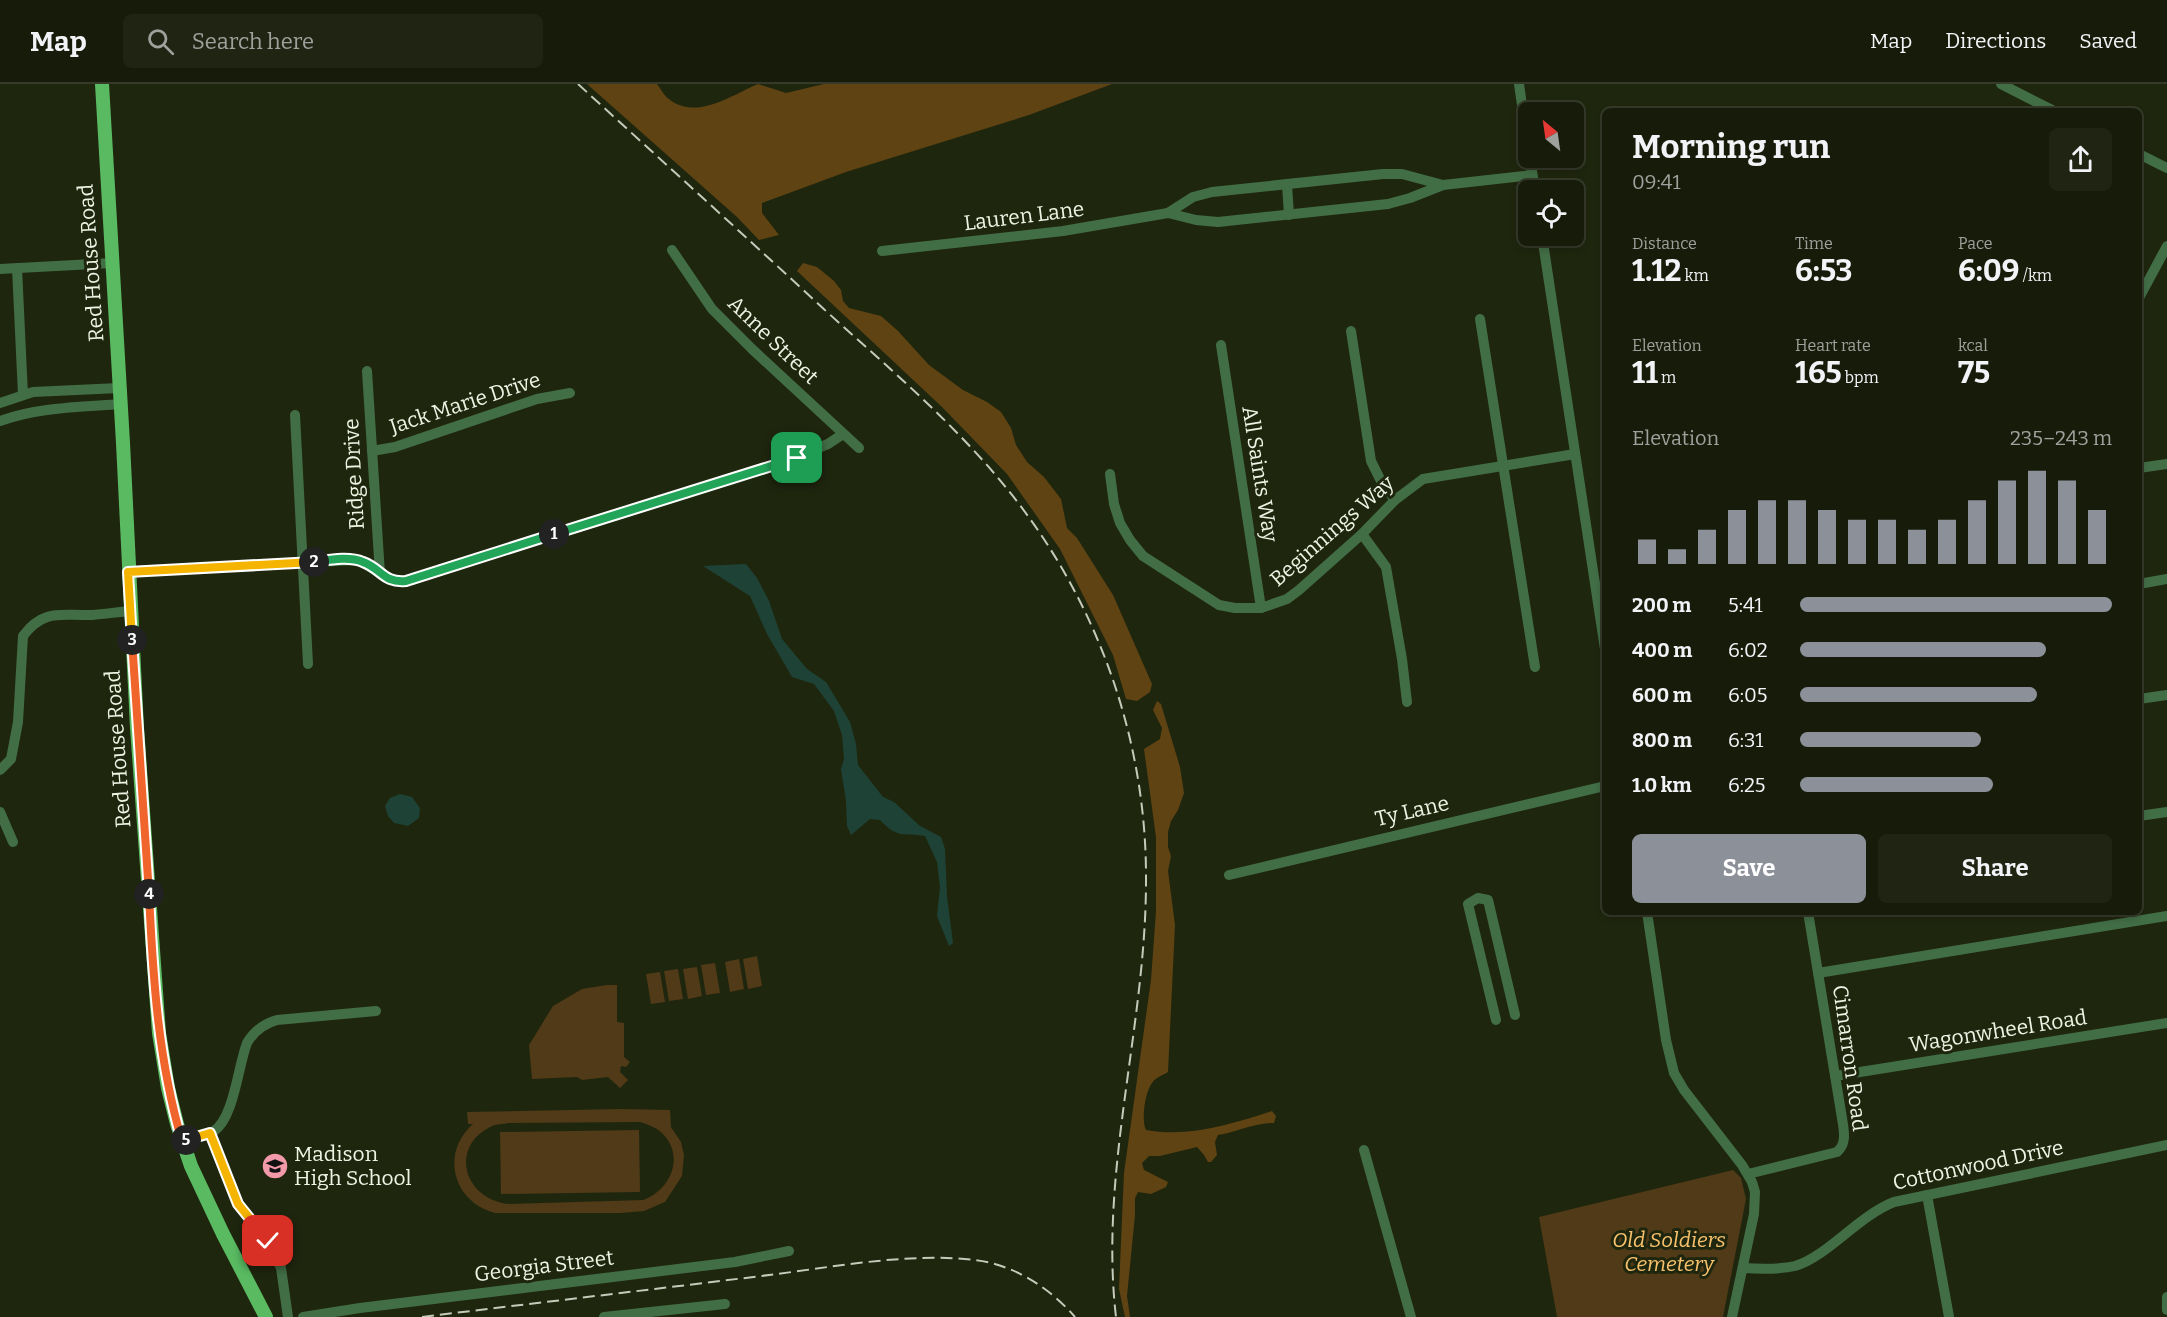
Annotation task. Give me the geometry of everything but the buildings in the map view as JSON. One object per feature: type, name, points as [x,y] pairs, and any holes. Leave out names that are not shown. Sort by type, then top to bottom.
[{"type":"main road","name":"Red House Road","points":[[102,84],[121,404],[130,611],[155,996],[165,1074],[182,1141],[201,1190],[266,1317]]},
{"type":"street","points":[[1520,84],[1522,102]]},
{"type":"street","points":[[2001,84],[2048,108]]},
{"type":"street","points":[[2142,156],[2167,168]]},
{"type":"street","points":[[1531,168],[1533,180]]},
{"type":"street","name":"Lauren Lane","points":[[882,251],[1063,231],[1168,213],[1193,197],[1212,192],[1383,174],[1402,174],[1443,184]]},
{"type":"street","name":"Lauren Lane","points":[[1168,213],[1196,220],[1218,222],[1289,215],[1388,204],[1410,198],[1443,184],[1532,175]]},
{"type":"street","points":[[1287,185],[1289,215]]},
{"type":"street","points":[[1544,246],[1575,454],[1599,574],[1602,612]]},
{"type":"street","points":[[2142,292],[2167,246]]},
{"type":"street","name":"Anne Street","points":[[672,250],[712,309],[859,448]]},
{"type":"street","points":[[0,269],[112,262]]},
{"type":"street","points":[[17,268],[23,395]]},
{"type":"street","points":[[1480,319],[1535,666]]},
{"type":"street","points":[[1351,331],[1371,461],[1382,483],[1395,500]]},
{"type":"street","name":"All Saints Way","points":[[1221,345],[1261,608]]},
{"type":"street","name":"Ridge Drive","points":[[367,371],[380,574]]},
{"type":"street","points":[[0,403],[23,395],[55,390],[119,388]]},
{"type":"street","name":"Jack Marie Drive","points":[[372,450],[395,447],[537,399],[570,393]]},
{"type":"street","points":[[0,421],[44,410],[121,404]]},
{"type":"street","points":[[295,415],[308,664]]},
{"type":"street","points":[[128,572],[356,560],[370,565],[388,580],[397,582],[416,579],[769,468],[828,444],[843,434]]},
{"type":"street","name":"Beginnings Way","points":[[1110,474],[1114,504],[1120,523],[1143,556],[1219,605],[1235,608],[1261,608],[1287,599],[1299,590],[1362,534],[1395,500],[1423,479],[1575,454]]},
{"type":"street","points":[[2142,468],[2167,464]]},
{"type":"street","points":[[1362,534],[1386,567],[1407,702]]},
{"type":"street","points":[[2142,583],[2167,579]]},
{"type":"street","points":[[0,770],[11,759],[18,722],[23,636],[31,625],[40,619],[56,614],[92,615],[130,611]]},
{"type":"street","points":[[2142,699],[2167,695]]},
{"type":"street","name":"Ty Lane","points":[[1229,875],[1602,787]]},
{"type":"street","points":[[0,812],[13,842]]},
{"type":"street","points":[[2142,816],[2167,812]]},
{"type":"street","points":[[1496,1020],[1468,904],[1478,898],[1488,900],[1515,1015]]},
{"type":"street","points":[[1647,915],[1666,1040],[1674,1073],[1752,1182],[1755,1203],[1732,1317]]},
{"type":"street","name":"Cimarron Road","points":[[1748,1174],[1831,1154],[1842,1148],[1844,1135],[1808,915]]},
{"type":"street","points":[[1818,973],[2167,916]]},
{"type":"street","points":[[182,1141],[210,1133],[225,1117],[244,1051],[251,1036],[257,1030],[277,1020],[376,1011]]},
{"type":"street","name":"Wagonwheel Road","points":[[1835,1076],[2167,1023]]},
{"type":"street","points":[[210,1133],[238,1204],[264,1235],[281,1268],[288,1317]]},
{"type":"street","name":"Cottonwood Drive","points":[[1743,1268],[1784,1268],[1801,1263],[1885,1206],[1927,1195],[2167,1145]]},
{"type":"street","points":[[1364,1149],[1411,1317]]},
{"type":"street","points":[[1927,1195],[1949,1317]]},
{"type":"street","name":"Georgia Street","points":[[303,1317],[523,1287],[735,1262],[789,1251]]},
{"type":"street","points":[[2167,1297],[2167,1310]]},
{"type":"street","points":[[604,1317],[725,1304]]},
{"type":"green space","points":[[757,956],[762,986],[748,989],[743,959]]},
{"type":"green space","points":[[739,959],[744,989],[730,992],[725,962]]},
{"type":"green space","points":[[715,963],[720,993],[706,995],[701,965]]},
{"type":"green space","points":[[697,967],[702,996],[688,999],[683,969]]},
{"type":"green space","points":[[678,969],[683,999],[669,1001],[664,971]]},
{"type":"green space","points":[[660,972],[665,1002],[651,1004],[646,974]]},
{"type":"green space","points":[[617,985],[617,1022],[624,1023],[624,1057],[630,1062],[626,1067],[621,1066],[620,1072],[628,1080],[620,1088],[608,1077],[582,1080],[577,1077],[532,1079],[529,1045],[553,1006],[582,989]]},
{"type":"green space","points":[[670,1110],[671,1127],[681,1142],[684,1155],[682,1176],[665,1202],[644,1211],[495,1213],[469,1199],[456,1175],[454,1162],[457,1149],[463,1136],[473,1124],[468,1124],[467,1112]],"holes":[[[640,1122],[659,1130],[669,1141],[674,1161],[668,1180],[653,1195],[643,1200],[509,1204],[481,1193],[472,1183],[467,1171],[466,1159],[469,1147],[477,1136],[494,1125]]]},
{"type":"green space","points":[[639,1130],[640,1192],[501,1194],[500,1132]]},
{"type":"green space","name":"Old Soldiers Cemetery","points":[[1733,1170],[1741,1178],[1746,1199],[1723,1317],[1557,1317],[1539,1217]]},
{"type":"shaded area","points":[[587,84],[657,84],[669,99],[680,105],[702,107],[758,84],[786,93],[824,84],[1112,84],[1029,115],[846,172],[762,203],[762,213],[779,235],[759,240],[737,217]]},
{"type":"shaded area","points":[[803,263],[817,267],[834,281],[841,290],[843,301],[849,308],[881,316],[929,365],[963,390],[1001,412],[1011,428],[1016,445],[1027,462],[1044,477],[1061,499],[1067,528],[1077,538],[1113,595],[1152,684],[1150,692],[1137,701],[1126,699],[1113,655],[1060,549],[1007,474],[942,407],[797,271]]},
{"type":"shaded area","points":[[746,564],[757,578],[769,601],[782,639],[807,669],[826,682],[850,722],[856,744],[858,765],[883,797],[894,802],[920,826],[941,837],[945,849],[947,897],[953,943],[949,946],[937,916],[940,887],[937,862],[925,836],[897,833],[880,820],[870,819],[851,835],[847,826],[841,769],[844,759],[842,735],[834,711],[814,684],[792,677],[767,634],[750,596],[703,566]]},
{"type":"shaded area","points":[[1157,701],[1161,704],[1180,767],[1184,793],[1168,832],[1168,847],[1171,856],[1168,871],[1175,925],[1168,1072],[1152,1083],[1147,1093],[1144,1106],[1146,1130],[1194,1131],[1226,1125],[1272,1111],[1276,1116],[1274,1123],[1259,1124],[1218,1135],[1215,1142],[1217,1155],[1211,1162],[1208,1162],[1197,1147],[1160,1156],[1149,1156],[1142,1163],[1144,1170],[1168,1182],[1166,1187],[1151,1194],[1138,1192],[1135,1198],[1127,1296],[1130,1317],[1125,1317],[1119,1289],[1124,1173],[1151,980],[1156,911],[1156,837],[1144,749],[1160,739],[1162,728],[1153,710]]},
{"type":"shaded area","points":[[400,794],[412,797],[420,808],[419,818],[408,826],[394,823],[388,816],[385,806],[390,798]]},
{"type":"railway","points":[[578,84],[897,375],[966,442],[1008,490],[1040,533],[1091,625],[1111,674],[1126,724],[1137,775],[1144,828],[1146,881],[1139,990],[1118,1153],[1114,1208],[1112,1262],[1116,1317]]},
{"type":"railway","points":[[422,1317],[868,1262],[922,1258],[989,1262],[1017,1272],[1054,1296],[1075,1317]]},
{"type":"place","name":"Madison High School","points":[[275,1166]]},
{"type":"route","points":[[268,1241],[238,1204],[210,1133],[182,1141],[165,1074],[155,996],[128,572],[346,559],[370,565],[388,580],[406,581],[797,458]]}]
